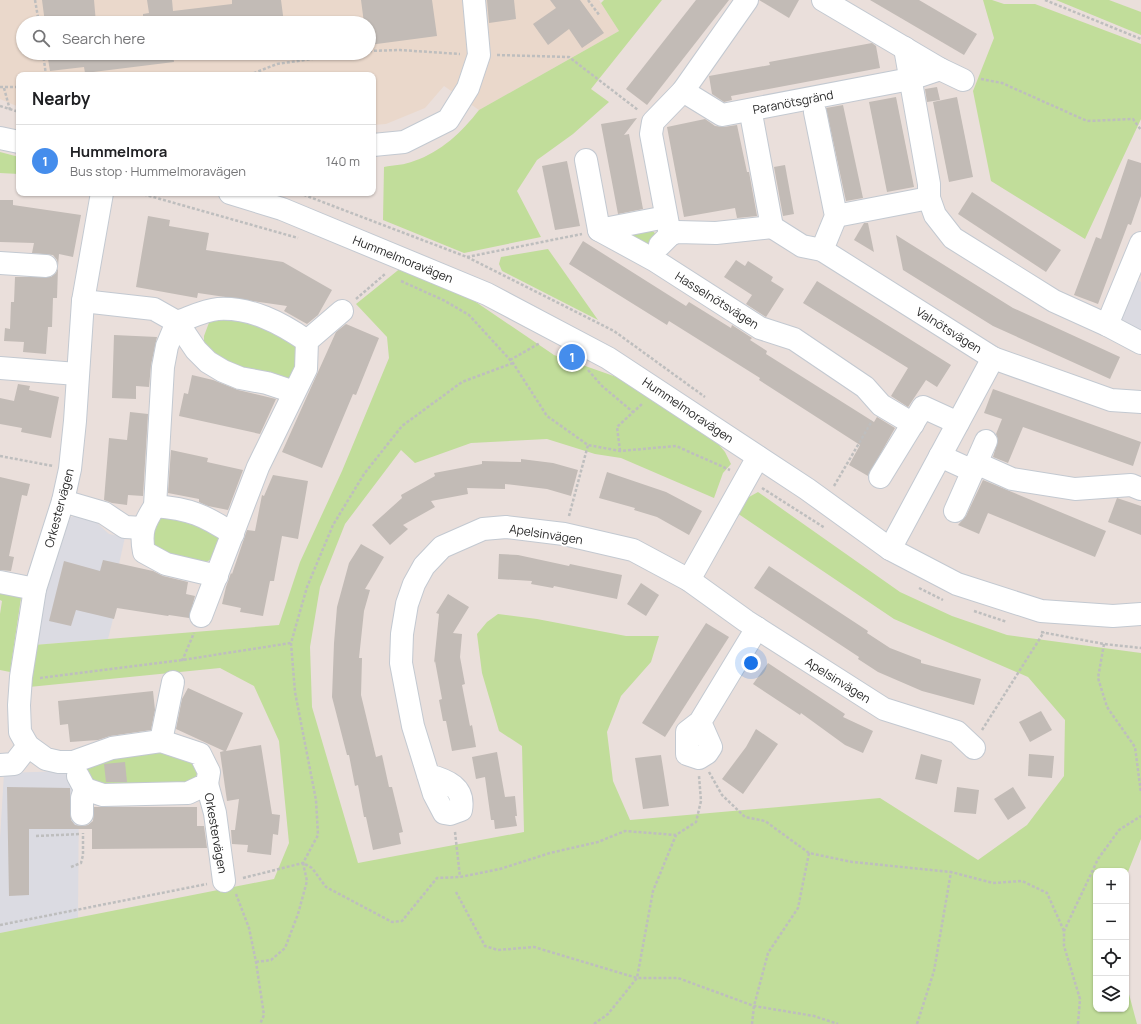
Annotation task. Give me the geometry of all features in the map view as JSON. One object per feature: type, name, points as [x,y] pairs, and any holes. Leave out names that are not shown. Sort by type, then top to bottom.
[{"type":"street","points":[[376,145],[404,142],[448,120],[468,88],[479,55],[474,0]]},
{"type":"street","points":[[654,260],[668,226],[650,134],[653,122],[683,91],[747,0]]},
{"type":"street","points":[[823,0],[940,69],[963,80]]},
{"type":"street","points":[[905,48],[929,184],[929,198],[935,215],[953,238],[1054,301],[1107,325],[1141,343]]},
{"type":"street","name":"Paranötsgränd","points":[[683,91],[722,115],[910,79],[940,69]]},
{"type":"street","name":"Paranötsgränd","points":[[815,112],[836,216]]},
{"type":"street","name":"Paranötsgränd","points":[[752,118],[772,227]]},
{"type":"street","points":[[0,138],[16,141]]},
{"type":"street","points":[[586,160],[599,230],[668,226],[677,232],[716,233],[772,227]]},
{"type":"street","name":"Orkestervägen","points":[[101,196],[83,301],[75,421],[70,469],[63,501],[35,589],[18,705],[20,732],[28,746],[46,759],[59,762],[73,762],[112,748],[161,741],[200,754],[209,772],[207,784],[215,814],[228,881]]},
{"type":"street","name":"Hummelmoravägen","points":[[250,196],[284,201],[487,294],[608,358],[807,489],[890,549],[957,584],[1041,611],[1114,616],[1141,614]]},
{"type":"street","points":[[822,250],[836,216],[929,198]]},
{"type":"street","name":"Valnötsvägen","points":[[772,227],[802,246],[822,250],[993,358],[1111,400],[1141,402]]},
{"type":"street","name":"Hasselnötsvägen","points":[[599,230],[654,260],[760,328],[794,339],[866,387],[881,405],[913,424]]},
{"type":"street","points":[[1107,325],[1141,243]]},
{"type":"street","points":[[0,263],[46,266]]},
{"type":"street","points":[[83,301],[154,309],[177,322],[196,350],[208,362],[223,371],[240,378],[267,382],[294,392]]},
{"type":"street","points":[[217,576],[166,564],[144,552],[141,538],[143,528],[155,506],[163,367],[167,346],[177,322],[217,309],[246,312],[268,318],[307,341]]},
{"type":"street","points":[[201,616],[258,467],[287,412],[294,392],[306,369],[307,341],[342,311]]},
{"type":"street","points":[[890,549],[993,358]]},
{"type":"street","points":[[0,368],[77,374]]},
{"type":"street","points":[[880,477],[923,407],[958,423]]},
{"type":"street","points":[[955,511],[986,441]]},
{"type":"street","points":[[940,456],[1012,480],[1075,489],[1131,485],[1141,489]]},
{"type":"street","points":[[689,580],[758,457]]},
{"type":"street","points":[[63,501],[104,513],[125,527],[143,528]]},
{"type":"street","points":[[155,506],[176,508],[205,516],[233,534]]},
{"type":"street","name":"Apelsinvägen","points":[[444,813],[434,794],[413,726],[401,664],[402,634],[407,604],[414,584],[424,566],[442,547],[483,529],[506,527],[564,534],[633,550],[689,580],[757,628],[884,709],[957,732],[974,748]]},
{"type":"street","points":[[0,582],[35,589]]},
{"type":"street","points":[[700,760],[687,754],[687,732],[700,722],[757,628]]},
{"type":"street","points":[[161,741],[173,682]]},
{"type":"street","points":[[0,765],[14,764],[28,746]]},
{"type":"street","points":[[73,762],[78,777],[85,789],[82,798],[83,824]]},
{"type":"street","name":"Orkestervägen","points":[[85,789],[103,795],[188,793],[207,784]]},
{"type":"path","points":[[35,0],[38,16]]},
{"type":"path","points":[[588,0],[600,16]]},
{"type":"path","points":[[1045,0],[1141,39]]},
{"type":"path","points":[[376,51],[400,50],[479,55],[569,57],[653,122]]},
{"type":"path","points":[[44,60],[46,72]]},
{"type":"path","points":[[257,72],[277,64],[305,60]]},
{"type":"path","points":[[963,80],[988,79],[1002,83],[1087,121],[1133,119],[1141,130]]},
{"type":"path","points":[[0,86],[4,88],[16,87]]},
{"type":"path","points":[[4,88],[10,110]]},
{"type":"path","points":[[0,106],[16,111]]},
{"type":"path","points":[[150,196],[304,240]]},
{"type":"path","points":[[467,257],[599,230]]},
{"type":"path","points":[[378,271],[391,277]]},
{"type":"path","points":[[342,311],[385,274]]},
{"type":"path","points":[[398,280],[444,300],[469,315],[513,363],[547,416],[588,445],[620,451],[676,446],[746,478],[826,528]]},
{"type":"path","points":[[510,360],[542,342]]},
{"type":"path","points":[[256,962],[271,960],[285,948],[298,914],[307,881],[304,863],[318,835],[316,800],[295,692],[291,643],[307,586],[333,525],[364,474],[402,426],[462,382],[513,363]]},
{"type":"path","points":[[585,366],[602,386],[633,412]]},
{"type":"path","points":[[620,451],[617,427],[644,403]]},
{"type":"path","points":[[834,486],[881,405]]},
{"type":"path","points":[[564,534],[588,445]]},
{"type":"path","points":[[0,456],[70,469]]},
{"type":"path","points":[[915,585],[932,596],[946,601]]},
{"type":"path","points":[[967,609],[1009,622]]},
{"type":"path","points":[[173,682],[201,616]]},
{"type":"path","points":[[1037,630],[1104,644],[1141,648]]},
{"type":"path","points":[[974,748],[983,728],[1044,632]]},
{"type":"path","points":[[21,677],[36,678],[182,660],[291,643]]},
{"type":"path","points":[[1104,644],[1098,678],[1107,707],[1135,747],[1141,793]]},
{"type":"path","points":[[594,1024],[608,1014],[637,978],[653,891],[676,835],[696,822],[701,801],[699,785],[700,760]]},
{"type":"path","points":[[700,760],[722,795],[745,817],[765,821],[809,853],[852,862],[951,872],[993,883],[1022,880],[1047,893],[1064,931],[1064,946],[1080,999],[1078,1024]]},
{"type":"path","points":[[444,813],[454,828],[458,848],[460,877]]},
{"type":"path","points":[[1064,931],[1098,859],[1119,830],[1141,816]]},
{"type":"path","points":[[36,836],[83,824],[83,855],[81,863],[71,867]]},
{"type":"path","points":[[0,925],[228,881],[304,863],[312,868],[326,887],[392,922],[402,921],[437,878],[460,877],[500,869],[550,853],[598,842],[625,831],[676,835]]},
{"type":"path","points":[[752,1024],[754,1006],[768,953],[798,908],[809,853]]},
{"type":"path","points":[[917,1024],[934,971],[951,872]]},
{"type":"path","points":[[228,881],[249,928],[264,1015],[260,1024]]},
{"type":"path","points":[[456,892],[485,946],[498,950],[534,947],[637,978],[678,978],[754,1006],[814,1016],[838,1024]]},
{"type":"shaded area","points":[[0,0],[599,0],[619,31],[479,110],[444,86],[425,108],[386,124],[376,125],[376,72],[16,72],[16,106],[0,99]]},
{"type":"shaded area","points":[[1137,280],[1141,282],[1141,335],[1119,325]]},
{"type":"shaded area","points":[[77,515],[96,522],[109,534],[125,537],[119,564],[126,566],[108,639],[34,645],[45,591],[66,519]]},
{"type":"shaded area","points":[[65,771],[73,778],[79,789],[78,918],[0,933],[0,839],[4,773]]},
{"type":"green space","points":[[604,0],[662,0],[591,89],[609,102],[573,134],[537,160],[517,191],[541,237],[464,253],[383,220],[384,167],[411,162],[442,147],[465,126],[479,110],[619,31],[601,3]]},
{"type":"green space","points":[[983,0],[992,0],[1004,4],[1035,4],[1141,44],[1141,119],[1085,239],[991,181],[973,91],[994,38]]},
{"type":"green space","points":[[1056,0],[1109,0],[1141,12],[1141,35]]},
{"type":"green space","points":[[0,152],[16,156],[16,174],[0,173]]},
{"type":"green space","points":[[645,229],[654,232],[658,239],[655,248],[622,234]]},
{"type":"green space","points":[[548,249],[598,320],[502,271],[499,264],[501,257]]},
{"type":"green space","points":[[402,267],[470,298],[554,355],[625,380],[710,434],[725,452],[731,464],[723,473],[714,498],[621,458],[595,454],[547,439],[471,443],[415,463],[401,450],[345,524],[320,587],[310,647],[312,707],[358,863],[524,832],[522,746],[499,731],[482,673],[477,634],[487,622],[498,614],[537,619],[626,636],[659,636],[651,662],[621,696],[607,732],[613,781],[630,820],[880,798],[978,860],[1027,825],[1064,776],[1065,720],[1028,677],[894,619],[737,513],[749,497],[758,492],[900,592],[952,616],[1007,635],[1141,653],[1141,839],[1129,869],[1129,868],[1093,868],[1093,1012],[1129,1012],[1129,994],[1137,1024],[0,1024],[0,933],[274,879],[289,843],[279,741],[254,686],[220,668],[29,687],[34,645],[279,625],[300,562],[342,471],[389,358],[387,337],[356,304]]},
{"type":"green space","points":[[237,316],[293,339],[303,356],[288,383],[243,372],[204,348],[204,336],[210,320]]},
{"type":"green space","points":[[160,512],[214,530],[221,540],[218,550],[214,556],[206,562],[190,564],[173,557],[151,543],[153,522]]},
{"type":"green space","points":[[0,586],[12,588],[21,598],[10,672],[0,670],[0,614],[2,601],[0,600]]},
{"type":"green space","points":[[164,749],[196,764],[197,774],[193,783],[104,791],[84,776],[79,763]]},
{"type":"building","points":[[42,0],[94,0],[95,16],[44,16]]},
{"type":"building","points":[[147,0],[172,0],[173,11],[232,4],[232,0],[281,0],[283,16],[143,16],[143,14],[149,13]]},
{"type":"building","points":[[361,0],[432,0],[437,36],[376,44],[376,16],[363,16]]},
{"type":"building","points":[[487,0],[514,0],[516,19],[489,23]]},
{"type":"building","points":[[550,0],[580,0],[604,33],[582,48],[569,29],[548,45],[533,24],[556,8]]},
{"type":"building","points":[[696,0],[729,0],[647,105],[626,89]]},
{"type":"building","points":[[759,0],[799,0],[789,18]]},
{"type":"building","points":[[870,0],[919,0],[977,34],[964,55]]},
{"type":"building","points":[[872,43],[876,46],[880,68],[731,96],[732,100],[724,102],[712,94],[709,76],[770,65],[769,62]]},
{"type":"building","points":[[48,60],[174,60],[174,62],[93,72],[85,72],[84,67],[50,71]]},
{"type":"building","points":[[937,87],[940,100],[927,102],[925,89]]},
{"type":"building","points":[[896,97],[914,187],[887,192],[869,102]]},
{"type":"building","points":[[957,97],[973,177],[949,182],[933,102]]},
{"type":"building","points":[[843,105],[863,198],[846,201],[826,108]]},
{"type":"building","points":[[637,118],[624,135],[629,134],[643,209],[618,214],[601,124]]},
{"type":"building","points":[[705,119],[715,126],[724,127],[737,125],[747,172],[749,172],[757,216],[737,218],[735,208],[684,217],[667,127]]},
{"type":"building","points":[[1128,159],[1141,163],[1141,196],[1131,225],[1128,224],[1098,304],[1074,295],[1096,237],[1101,239]]},
{"type":"building","points":[[567,161],[580,226],[555,230],[542,166]]},
{"type":"building","points":[[785,165],[794,214],[783,216],[774,167]]},
{"type":"building","points":[[972,192],[1061,250],[1046,272],[958,214]]},
{"type":"building","points":[[0,200],[13,200],[13,205],[81,215],[73,257],[59,254],[58,266],[57,260],[53,255],[32,253],[34,243],[0,242]]},
{"type":"building","points":[[148,216],[170,220],[169,226],[209,233],[206,250],[283,262],[332,290],[318,315],[307,324],[284,311],[287,306],[198,293],[197,298],[136,287]]},
{"type":"building","points":[[864,223],[868,223],[874,252],[854,240]]},
{"type":"building","points":[[896,235],[1013,308],[1120,357],[1110,379],[993,326],[903,270]]},
{"type":"building","points":[[583,241],[686,306],[689,302],[731,328],[732,325],[752,338],[750,340],[767,351],[766,354],[874,422],[877,417],[895,428],[868,476],[849,465],[860,445],[759,380],[760,378],[669,321],[667,325],[569,264]]},
{"type":"building","points":[[736,260],[745,266],[748,261],[773,277],[771,281],[784,289],[766,317],[746,304],[752,295],[724,277]]},
{"type":"building","points":[[58,268],[57,298],[53,298],[52,327],[48,327],[46,354],[23,352],[24,342],[4,341],[5,328],[10,329],[11,302],[14,302],[15,277],[51,277],[56,273]]},
{"type":"building","points":[[817,281],[951,365],[937,387],[926,380],[908,407],[891,396],[908,368],[803,303]]},
{"type":"building","points":[[346,324],[379,338],[356,395],[353,394],[322,468],[282,452],[336,332]]},
{"type":"building","points":[[114,335],[157,337],[151,365],[149,387],[136,386],[136,399],[112,398]]},
{"type":"building","points":[[192,375],[213,380],[238,390],[276,399],[260,434],[179,416],[184,393],[188,394]]},
{"type":"building","points":[[18,384],[30,386],[29,390],[59,397],[51,438],[21,432],[22,428],[0,424],[0,398],[14,401]]},
{"type":"building","points":[[993,389],[1141,442],[1133,466],[1023,427],[1008,463],[993,457],[998,440],[996,434],[1002,419],[984,413]]},
{"type":"building","points":[[130,412],[148,414],[143,496],[128,495],[127,505],[112,503],[104,500],[109,438],[127,440]]},
{"type":"building","points":[[171,450],[208,458],[207,462],[243,470],[228,510],[208,506],[199,502],[199,499],[168,493]]},
{"type":"building","points":[[521,459],[553,463],[578,470],[571,496],[547,489],[505,484],[505,489],[467,488],[468,494],[431,501],[435,507],[403,525],[408,529],[390,545],[372,525],[402,498],[401,495],[435,476],[434,473],[482,464],[482,461],[521,462]]},
{"type":"building","points":[[607,472],[666,492],[702,511],[689,535],[657,517],[634,510],[635,508],[599,498]]},
{"type":"building","points":[[273,475],[308,481],[298,539],[282,536],[274,581],[270,581],[263,616],[240,612],[241,608],[222,604],[226,587],[247,530],[255,531],[262,495],[264,496]]},
{"type":"building","points":[[0,477],[30,484],[27,496],[22,495],[9,556],[14,557],[11,571],[0,570]]},
{"type":"building","points":[[983,480],[1106,531],[1095,557],[988,513],[979,534],[958,525],[966,516]]},
{"type":"building","points":[[1117,498],[1141,506],[1141,535],[1108,522]]},
{"type":"building","points":[[361,544],[384,557],[365,589],[370,590],[364,611],[359,658],[362,658],[361,695],[376,757],[382,755],[389,787],[392,787],[403,832],[399,833],[401,844],[373,850],[366,817],[364,817],[358,785],[355,786],[349,755],[347,755],[332,697],[337,607],[349,563]]},
{"type":"building","points":[[499,554],[518,555],[622,575],[617,599],[554,586],[553,588],[531,584],[532,581],[498,579]]},
{"type":"building","points":[[103,560],[153,571],[163,576],[188,582],[186,594],[195,596],[189,618],[117,608],[114,619],[76,610],[71,626],[49,621],[64,561],[100,571]]},
{"type":"building","points":[[769,566],[868,631],[867,633],[890,648],[921,660],[921,663],[981,679],[974,705],[922,691],[878,672],[858,659],[859,657],[754,588]]},
{"type":"building","points":[[641,583],[659,595],[646,616],[627,604]]},
{"type":"building","points":[[448,594],[469,607],[453,633],[462,634],[460,657],[465,684],[462,685],[470,726],[472,725],[476,747],[452,751],[446,721],[443,721],[439,700],[442,699],[435,661],[434,663],[439,614],[436,613]]},
{"type":"building","points":[[706,623],[729,637],[665,737],[642,723]]},
{"type":"building","points":[[768,663],[845,714],[843,717],[873,731],[863,753],[845,745],[801,713],[800,715],[753,684]]},
{"type":"building","points":[[188,688],[243,713],[226,751],[261,745],[272,814],[280,815],[278,835],[273,834],[271,855],[247,852],[248,845],[232,844],[231,830],[235,830],[239,799],[227,801],[220,752],[224,751],[176,729],[182,699]]},
{"type":"building","points":[[153,691],[155,710],[151,730],[110,736],[98,740],[70,742],[68,724],[60,725],[58,701]]},
{"type":"building","points":[[1041,711],[1052,730],[1030,742],[1019,722]]},
{"type":"building","points":[[756,729],[778,744],[743,794],[722,779],[746,747]]},
{"type":"building","points":[[497,752],[505,797],[515,796],[517,816],[515,816],[517,826],[495,829],[494,820],[491,820],[485,777],[476,779],[472,757]]},
{"type":"building","points":[[921,754],[942,760],[937,784],[915,779]]},
{"type":"building","points":[[1029,754],[1054,756],[1052,778],[1028,776]]},
{"type":"building","points":[[661,755],[669,806],[643,809],[635,758]]},
{"type":"building","points":[[125,762],[127,782],[106,782],[104,764]]},
{"type":"building","points":[[7,787],[70,788],[71,820],[75,825],[82,826],[88,825],[93,821],[94,807],[197,807],[197,826],[204,826],[207,848],[92,849],[92,829],[29,829],[29,895],[9,896]]},
{"type":"building","points":[[957,787],[979,790],[976,814],[954,812]]},
{"type":"building","points":[[1013,787],[1026,808],[1008,820],[994,799]]},
{"type":"place","name":"Hummelmora","points":[[572,357]]}]
